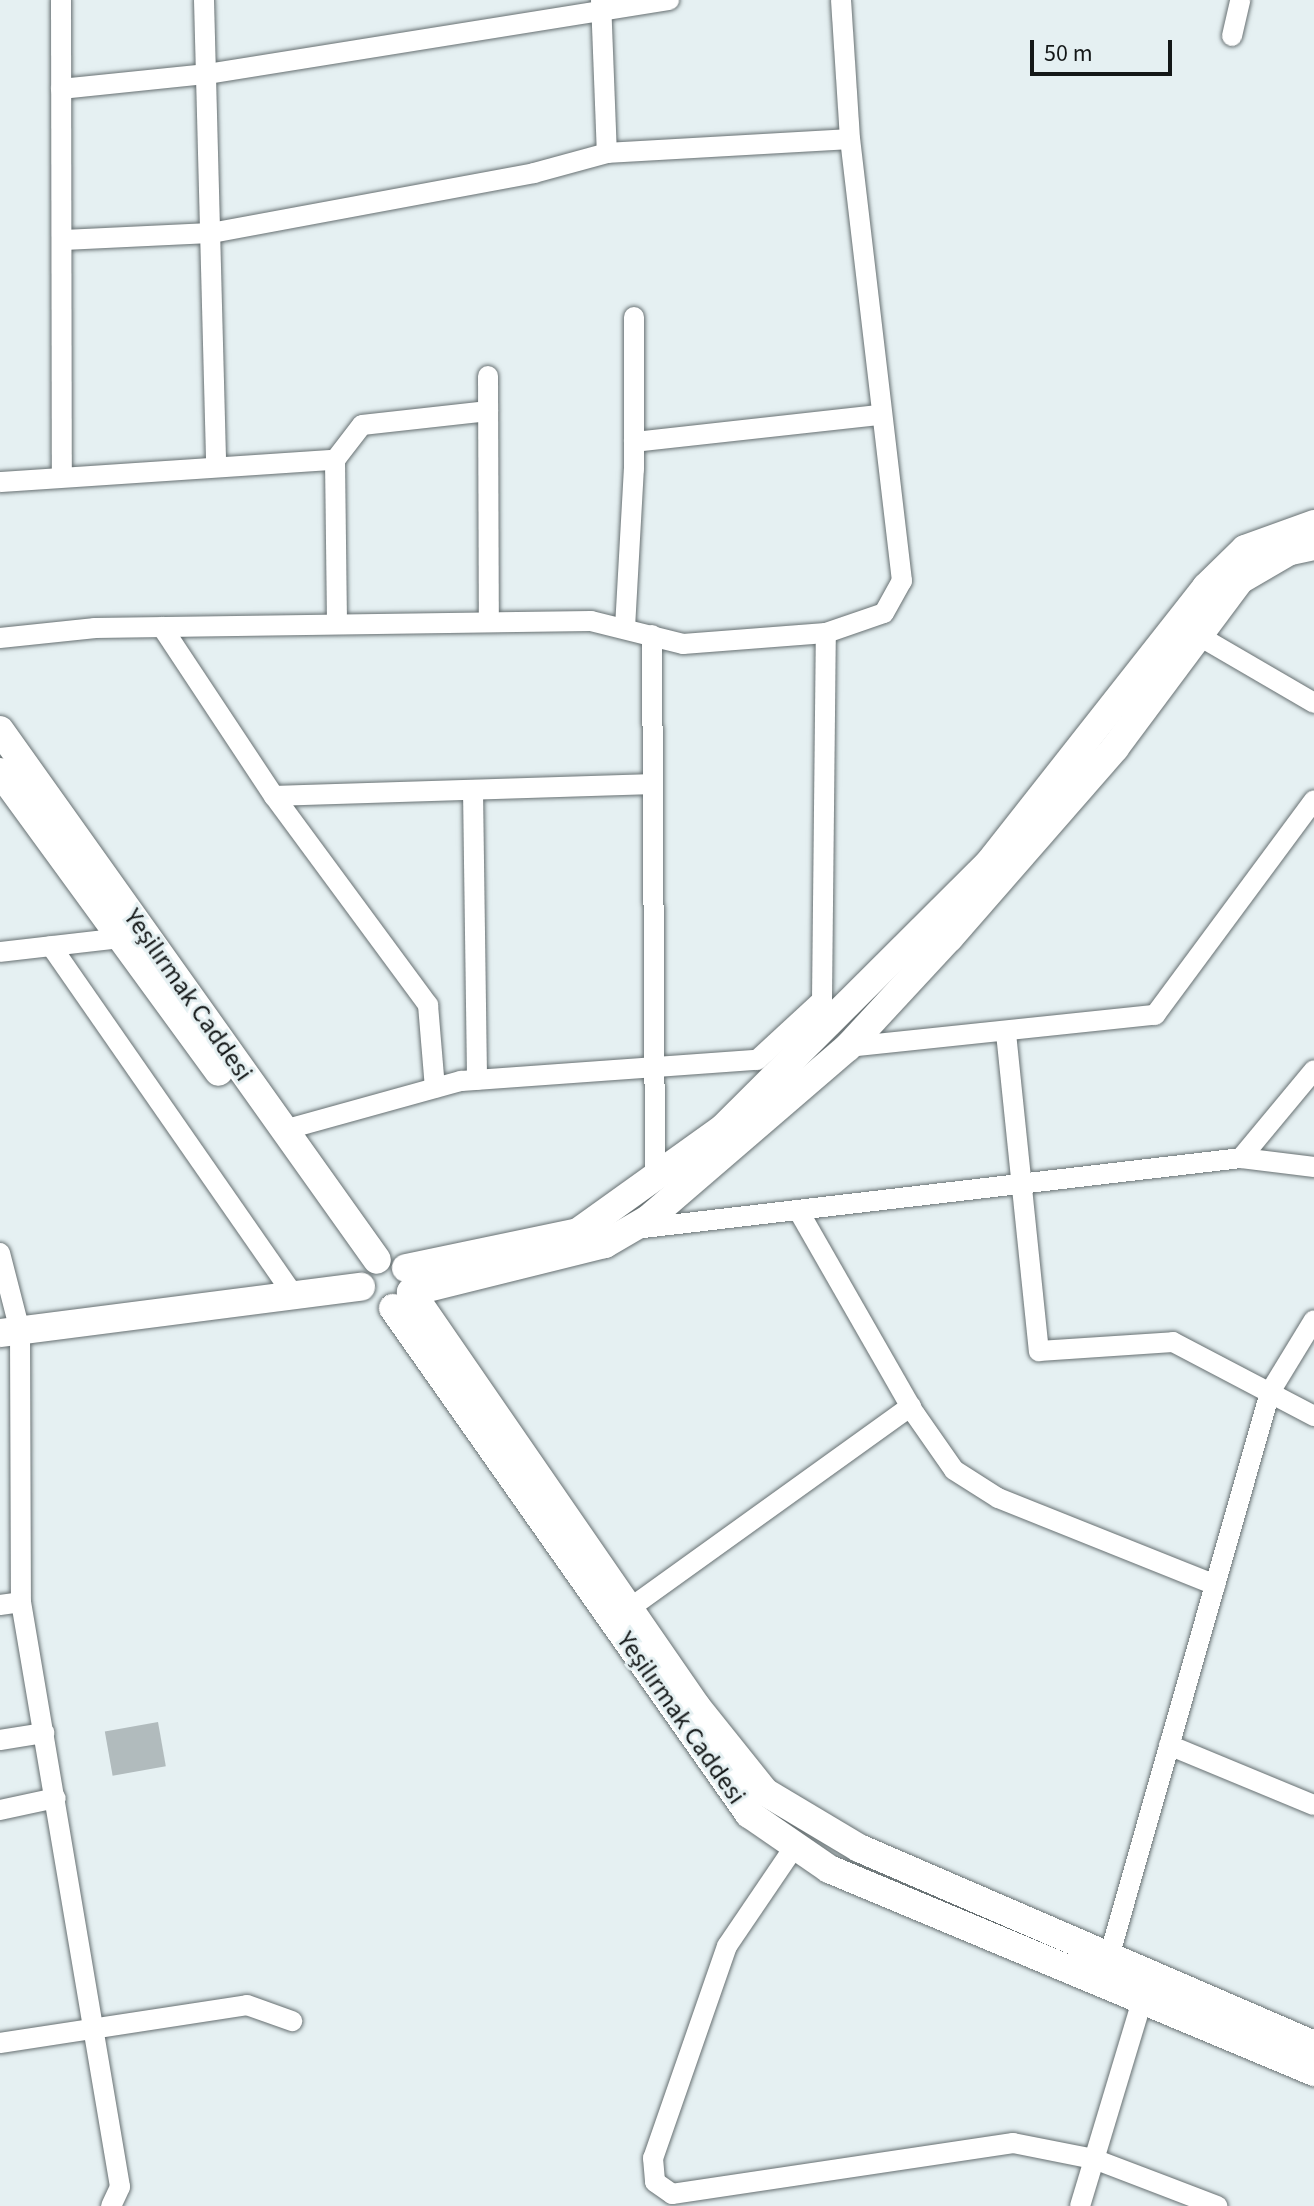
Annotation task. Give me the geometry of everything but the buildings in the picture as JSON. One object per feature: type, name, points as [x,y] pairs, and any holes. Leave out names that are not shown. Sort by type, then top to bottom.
[{"type":"main road","points":[[367,1272],[369,1302],[578,1232],[723,1128],[989,863],[1206,587],[1245,549],[1314,524]]},
{"type":"main road","points":[[404,1289],[605,1244],[631,1229],[848,1047],[1115,748],[1240,580],[1290,551],[1314,546]]},
{"type":"main road","name":"Yeşilırmak Caddesi","points":[[0,730],[284,1130],[367,1272]]},
{"type":"main road","name":"Yeşilırmak Caddesi","points":[[0,772],[367,1272]]},
{"type":"main road","points":[[10,1332],[294,1296],[367,1272],[393,1259],[404,1289]]},
{"type":"main road","name":"Yeşilırmak Caddesi","points":[[404,1289],[697,1707],[765,1792],[859,1848],[1314,2045]]},
{"type":"main road","name":"Yeşilırmak Caddesi","points":[[404,1289],[749,1814],[829,1869],[1314,2072]]},
{"type":"street","points":[[61,0],[62,477]]},
{"type":"street","points":[[204,0],[216,466]]},
{"type":"street","points":[[61,89],[207,74],[602,4],[669,0]]},
{"type":"street","points":[[0,638],[162,627],[591,621],[683,644],[826,633],[884,613],[902,581],[850,139],[841,0]]},
{"type":"street","points":[[1232,36],[1240,0]]},
{"type":"street","points":[[602,4],[607,153]]},
{"type":"street","points":[[63,240],[211,233],[534,173],[607,153],[850,139]]},
{"type":"street","points":[[625,628],[634,442],[634,317]]},
{"type":"street","points":[[488,376],[489,622]]},
{"type":"street","points":[[337,624],[335,460],[362,425],[488,411]]},
{"type":"street","points":[[634,442],[878,415]]},
{"type":"street","points":[[0,482],[335,460]]},
{"type":"street","points":[[162,627],[274,796],[428,1005],[435,1088]]},
{"type":"street","points":[[284,1130],[435,1088],[477,1080],[757,1060],[822,1000],[826,633]]},
{"type":"street","points":[[652,635],[655,1177]]},
{"type":"street","points":[[1199,636],[1314,703]]},
{"type":"street","points":[[274,796],[653,784]]},
{"type":"street","points":[[473,790],[477,1080]]},
{"type":"street","points":[[848,1047],[1006,1033],[1155,1015],[1314,800]]},
{"type":"street","points":[[0,952],[121,938]]},
{"type":"street","points":[[51,946],[294,1296]]},
{"type":"street","points":[[1006,1033],[1039,1351],[1173,1342],[1314,1416]]},
{"type":"street","points":[[1241,1158],[1314,1070]]},
{"type":"street","points":[[631,1229],[1241,1158],[1314,1167]]},
{"type":"street","points":[[798,1210],[911,1406],[954,1470],[998,1498],[1215,1585]]},
{"type":"street","points":[[0,1253],[10,1332],[10,1604],[44,1733],[56,1798],[120,2187],[111,2206]]},
{"type":"street","points":[[1109,1957],[1270,1392],[1314,1320]]},
{"type":"street","points":[[630,1608],[911,1406]]},
{"type":"street","points":[[0,1740],[44,1733]]},
{"type":"street","points":[[1169,1745],[1314,1805]]},
{"type":"street","points":[[0,1810],[56,1798]]},
{"type":"street","points":[[795,1846],[727,1946],[653,2158],[655,2182],[672,2194],[1013,2143],[1094,2159],[1217,2206]]},
{"type":"street","points":[[1080,2206],[1142,2000]]},
{"type":"street","points":[[0,2043],[247,2005],[292,2021]]}]
